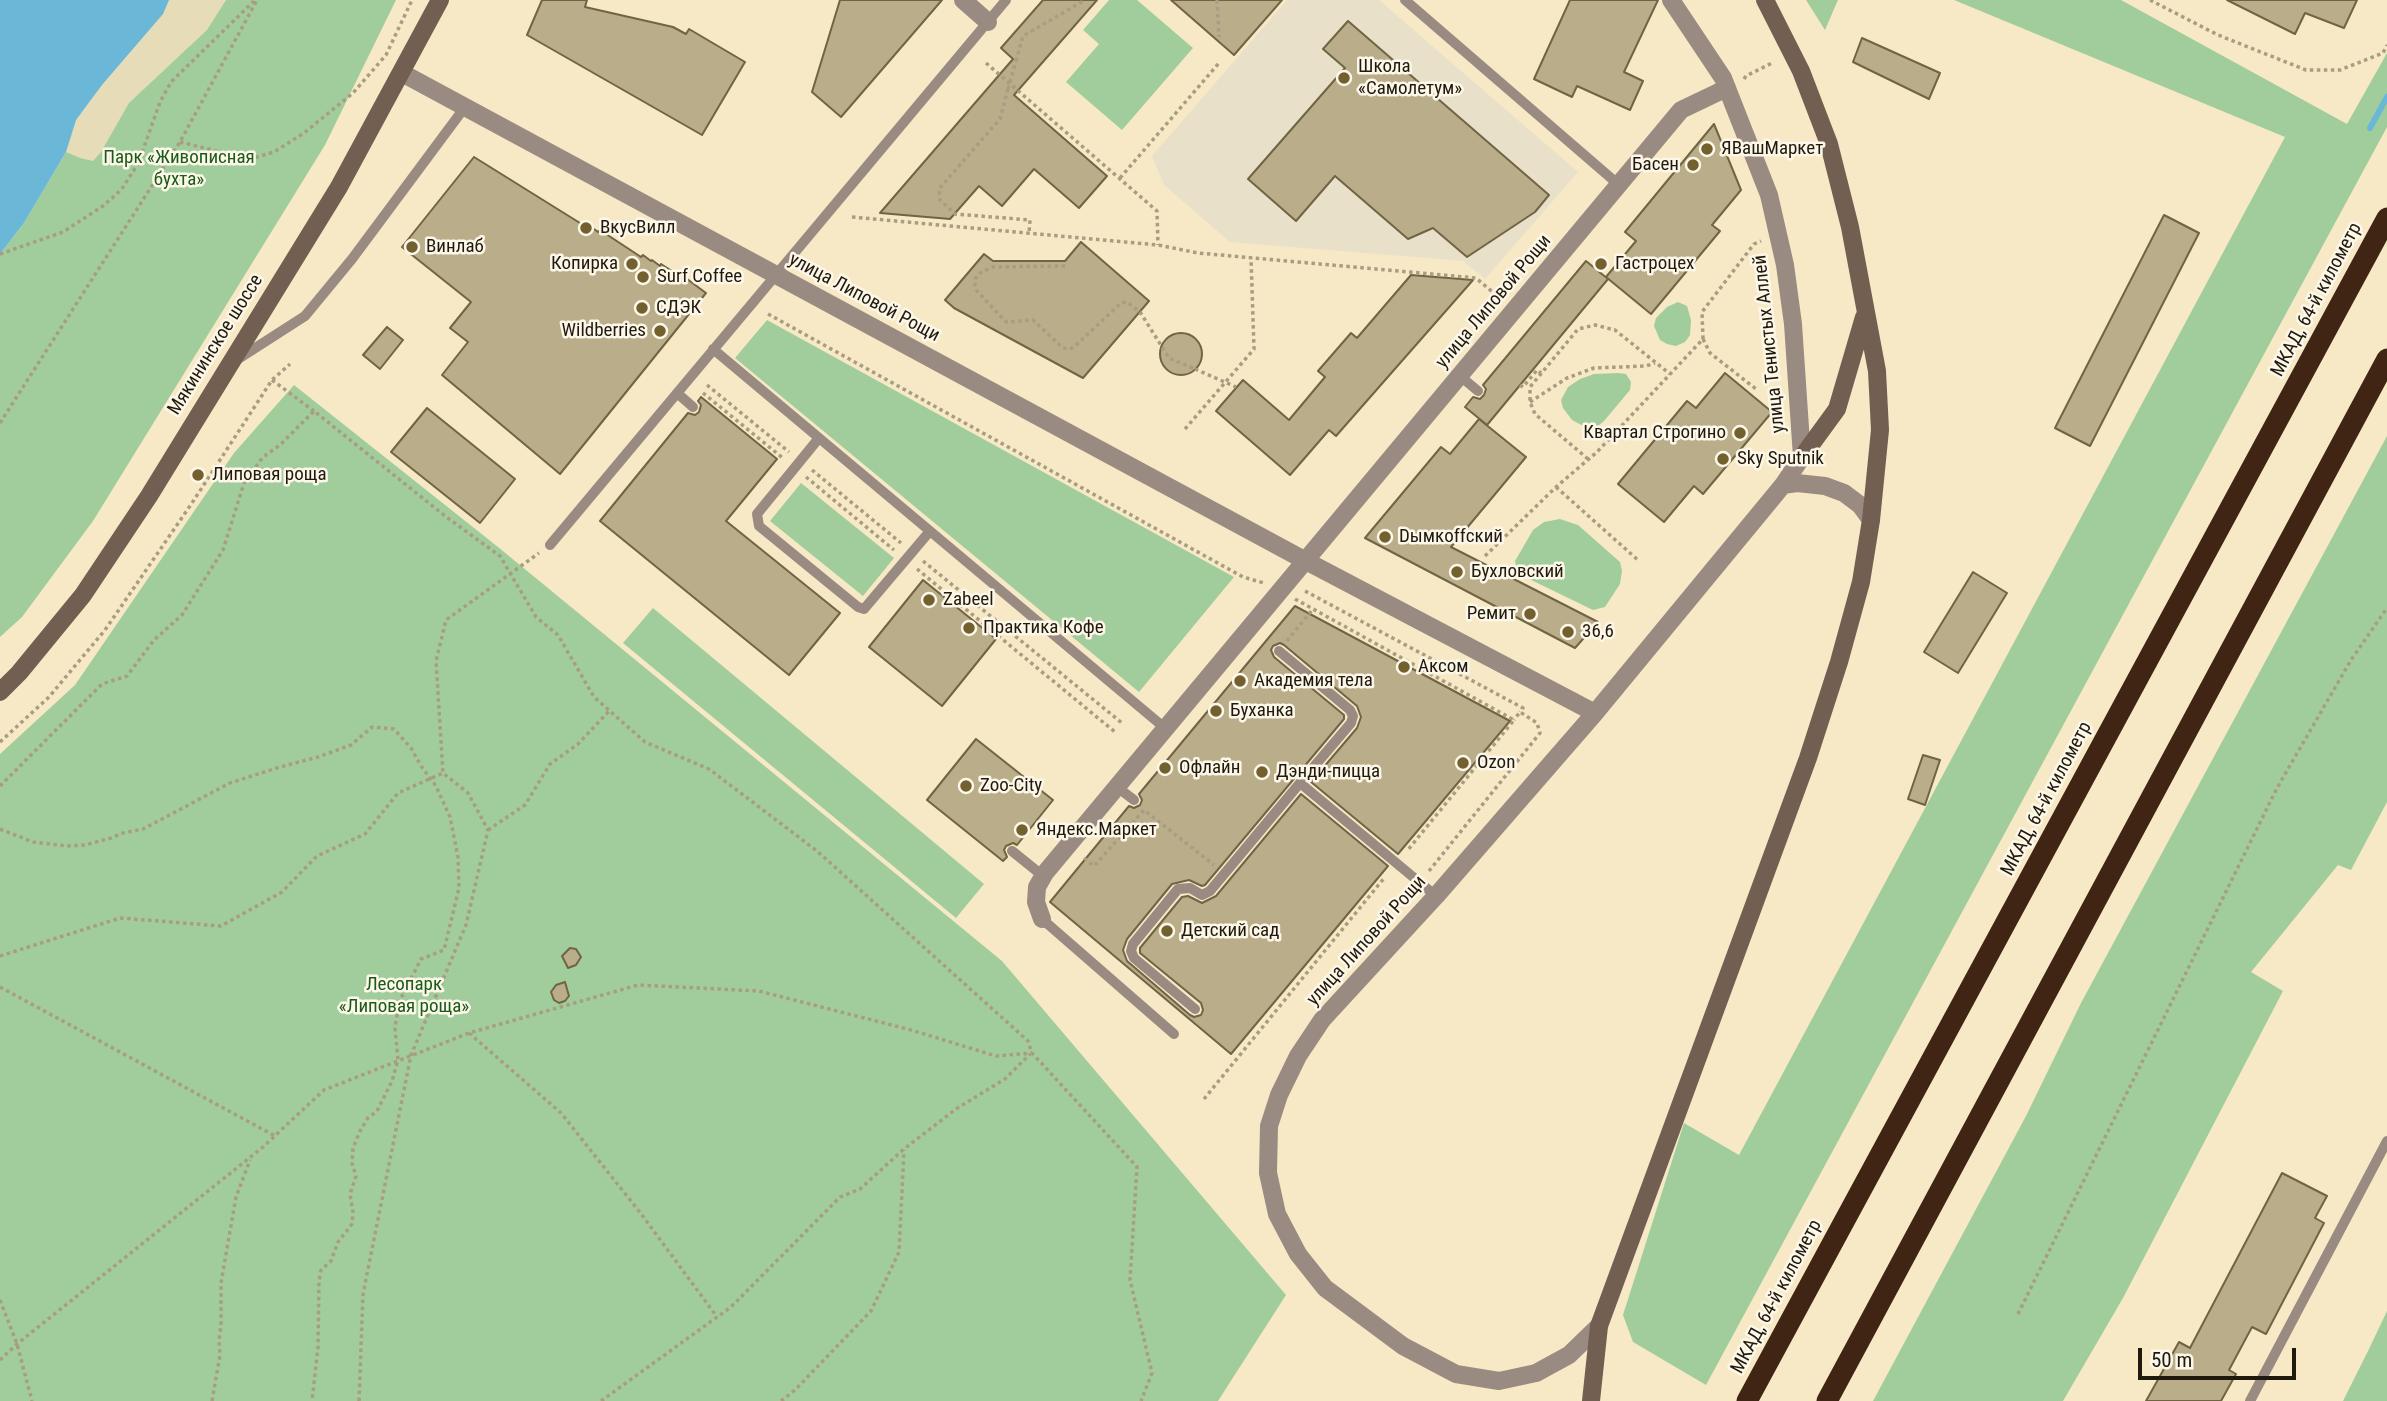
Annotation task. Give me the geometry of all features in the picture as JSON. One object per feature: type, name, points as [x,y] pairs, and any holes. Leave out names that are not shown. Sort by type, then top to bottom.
[{"type":"highway","name":"МКАД, 64-й километр","points":[[1747,1401],[2387,218]]},
{"type":"highway","points":[[1827,1401],[2387,359]]},
{"type":"street","name":"Мякининское шоссе","points":[[0,692],[83,595],[149,496],[340,187],[440,0]]},
{"type":"street","points":[[963,0],[988,22]]},
{"type":"street","name":"улица Тенистых Аллей","points":[[1671,0],[1727,88],[1769,195],[1779,234],[1793,324],[1802,457]]},
{"type":"street","points":[[1591,1401],[1599,1326],[1808,758],[1839,663],[1857,595],[1871,520],[1880,430],[1877,371],[1850,227],[1829,144],[1801,71],[1765,0]]},
{"type":"street","name":"улица Липовой Рощи","points":[[402,73],[1306,561]]},
{"type":"street","name":"улица Липовой Рощи","points":[[1043,876],[1681,110],[1727,88]]},
{"type":"street","points":[[1802,457],[1837,408],[1865,314]]},
{"type":"street","name":"улица Липовой Рощи","points":[[1599,1326],[1569,1355],[1560,1360],[1536,1373],[1499,1381],[1456,1374],[1403,1346],[1325,1288],[1297,1254],[1277,1214],[1268,1172],[1269,1126],[1297,1056],[1322,1020],[1436,896],[1595,713],[1783,485],[1802,457]]},
{"type":"street","points":[[1783,485],[1825,486],[1844,493],[1860,505],[1871,520]]},
{"type":"street","points":[[1306,561],[1595,713]]},
{"type":"street","points":[[1042,919],[1036,902],[1037,887],[1043,876]]},
{"type":"street","points":[[1560,1360],[1574,1363],[1592,1379]]},
{"type":"lane","points":[[550,545],[1006,0]]},
{"type":"lane","points":[[1405,0],[1619,185]]},
{"type":"lane","points":[[227,366],[305,316],[352,259],[465,107]]},
{"type":"lane","points":[[713,349],[1166,729]]},
{"type":"lane","points":[[1460,376],[1478,391]]},
{"type":"lane","points":[[677,393],[693,407]]},
{"type":"lane","points":[[819,438],[757,514],[759,526],[858,607],[864,609],[930,531]]},
{"type":"lane","points":[[1195,1009],[1134,958],[1131,951],[1133,944],[1178,889],[1190,888],[1202,895],[1210,891],[1351,723],[1353,716],[1350,710],[1279,651]]},
{"type":"lane","points":[[1300,783],[1436,896]]},
{"type":"lane","points":[[1117,787],[1134,800]]},
{"type":"lane","points":[[1012,851],[1043,876]]},
{"type":"lane","points":[[1042,919],[1174,1034]]},
{"type":"lane","points":[[2250,1401],[2387,1141]]},
{"type":"path","points":[[0,423],[180,142],[256,0]]},
{"type":"path","points":[[0,254],[63,232],[103,206],[121,190],[138,164],[160,103],[171,82],[256,0]]},
{"type":"path","points":[[180,142],[233,155],[257,157],[274,152],[304,134],[353,93],[386,55],[412,0]]},
{"type":"path","points":[[1029,233],[1030,220],[955,214],[940,200],[939,189],[1000,119],[1023,36],[1085,0]]},
{"type":"path","points":[[1217,0],[1219,37]]},
{"type":"path","points":[[2150,0],[2218,35],[2306,70],[2340,70],[2383,52],[2387,45]]},
{"type":"path","points":[[986,64],[1157,211],[1158,245]]},
{"type":"path","points":[[1120,178],[1219,64]]},
{"type":"path","points":[[852,217],[1158,245],[1198,253],[1476,278],[1495,294]]},
{"type":"path","points":[[1756,389],[1710,353],[1703,339],[1702,312],[1754,244],[1779,234]]},
{"type":"path","points":[[1185,429],[1254,349],[1251,258]]},
{"type":"path","points":[[1065,266],[992,267],[980,273],[975,279],[975,285],[977,291],[1007,322],[1033,320],[1063,348],[1070,349],[1121,303],[1127,302],[1140,312],[1169,358],[1236,387]]},
{"type":"path","points":[[768,314],[1243,577],[1269,584]]},
{"type":"path","points":[[1588,460],[1535,414],[1530,402],[1530,387],[1578,329],[1595,325],[1615,330],[1670,374]]},
{"type":"path","points":[[1485,556],[1588,460],[1703,339]]},
{"type":"path","points":[[1530,402],[1567,378],[1594,368],[1646,366],[1657,363]]},
{"type":"path","points":[[0,742],[49,697],[105,630],[272,380],[290,364]]},
{"type":"path","points":[[1520,385],[1523,387],[1537,370],[1541,373]]},
{"type":"path","points":[[272,380],[500,556],[536,617],[558,635],[594,697],[645,742],[709,769],[817,851],[1028,1041],[1032,1053],[1137,1167],[1130,1280],[1152,1373],[1141,1401]]},
{"type":"path","points":[[0,786],[68,720],[88,696],[102,684],[127,676],[154,640],[182,615],[223,550],[244,483],[263,457],[280,445],[314,411]]},
{"type":"path","points":[[1556,487],[1639,561]]},
{"type":"path","points":[[359,1401],[363,1294],[411,1055],[466,925],[488,830],[468,793],[443,773],[436,662],[446,620],[550,545]]},
{"type":"path","points":[[1303,590],[1523,708],[1403,856]]},
{"type":"path","points":[[1295,599],[1514,720]]},
{"type":"path","points":[[2018,1314],[2277,788],[2351,660],[2387,608]]},
{"type":"path","points":[[1279,651],[1313,609]]},
{"type":"path","points":[[1013,648],[1020,640]]},
{"type":"path","points":[[488,830],[524,805],[550,765],[578,744],[610,710]]},
{"type":"path","points":[[1428,873],[1541,733],[1537,723],[1520,712]]},
{"type":"path","points":[[0,829],[33,842],[67,846],[85,845],[111,838],[143,829],[230,783],[351,745],[372,727],[394,729],[411,748],[431,779],[450,817],[458,857],[459,888],[444,950],[421,959],[399,1002],[395,1028],[398,1060],[392,1081],[377,1111],[368,1118],[360,1131],[353,1148],[352,1163],[356,1176],[350,1194],[352,1224],[338,1242],[331,1261],[321,1270],[319,1280],[318,1347],[312,1401]]},
{"type":"path","points":[[0,956],[120,918],[221,926],[282,892],[317,856],[365,835],[398,793],[443,773]]},
{"type":"path","points":[[1085,859],[1094,866],[1144,810],[1225,874]]},
{"type":"path","points":[[1204,1099],[1385,877]]},
{"type":"path","points":[[0,1360],[251,1157],[324,1090],[469,1032],[638,985],[759,991],[911,1030],[996,1056],[1032,1053]]},
{"type":"path","points":[[0,987],[275,1136]]},
{"type":"path","points":[[469,1032],[561,1113],[642,1215],[717,1317]]},
{"type":"path","points":[[601,1401],[731,1307],[840,1197],[860,1189],[904,1149],[956,1109],[1005,1079],[1032,1053]]},
{"type":"path","points":[[781,1401],[795,1390],[870,1311],[900,1252],[904,1149]]},
{"type":"path","points":[[212,1401],[220,1355],[221,1283],[232,1216],[251,1157]]},
{"type":"path","points":[[0,1300],[17,1344],[32,1401]]},
{"type":"shaded area","name":"Школа «Самолетум»","points":[[1287,0],[1379,0],[1578,172],[1485,279],[1463,261],[1230,242],[1164,185],[1152,156]]},
{"type":"green space","name":"Парк «Живописная бухта»","points":[[169,0],[396,0],[325,145],[93,521],[22,617],[0,637],[0,254],[24,223],[66,152],[76,120],[163,14]]},
{"type":"green space","points":[[1109,0],[1137,0],[1193,48],[1122,130],[1066,82],[1099,44],[1083,30]]},
{"type":"green space","points":[[1806,0],[1838,0],[1825,30]]},
{"type":"green space","points":[[1954,0],[2121,0],[2347,124],[2387,53],[2387,127],[1706,1385],[1633,1342],[1623,1315],[1684,1123],[1739,1155],[2285,137]]},
{"type":"green space","points":[[1678,302],[1687,306],[1691,320],[1690,335],[1685,342],[1676,346],[1660,340],[1654,326],[1656,318],[1667,307]]},
{"type":"green space","points":[[767,320],[1234,577],[1139,692],[735,358]]},
{"type":"green space","points":[[1594,374],[1626,374],[1631,382],[1630,390],[1604,421],[1589,429],[1572,420],[1563,408],[1561,400],[1568,387]]},
{"type":"green space","name":"Лесопарк «Липовая роща»","points":[[294,385],[498,547],[1002,961],[1286,1295],[1218,1401],[0,1401],[0,754],[75,685],[234,453]]},
{"type":"green space","points":[[2387,436],[2387,802],[2351,870],[2338,865],[2251,972],[2283,991],[2123,1298],[2063,1401],[1873,1401],[2026,1116],[2081,1003]]},
{"type":"green space","points":[[801,483],[894,558],[863,596],[770,521]]},
{"type":"green space","points":[[1560,519],[1578,525],[1620,562],[1620,584],[1605,607],[1593,610],[1525,577],[1517,570],[1515,561],[1533,530],[1544,522]]},
{"type":"green space","points":[[653,608],[984,884],[956,918],[623,643]]},
{"type":"green space","points":[[2387,1311],[2387,1401],[2343,1401],[2368,1351]]},
{"type":"sand","points":[[169,0],[226,0],[207,30],[129,103],[93,161],[66,152],[76,120],[102,85],[163,14]]},
{"type":"water","points":[[0,0],[169,0],[163,14],[102,85],[76,120],[66,152],[24,223],[0,254]]},
{"type":"building","points":[[542,0],[587,0],[585,7],[673,27],[686,34],[689,29],[745,62],[702,135],[527,35]]},
{"type":"building","points":[[840,0],[942,0],[841,117],[812,92]]},
{"type":"building","points":[[1043,0],[1097,0],[1014,95],[1107,176],[1079,208],[1034,169],[1002,206],[979,186],[950,219],[880,213],[1013,59],[1001,48]]},
{"type":"building","points":[[1171,0],[1282,0],[1234,55]]},
{"type":"building","points":[[1570,0],[1658,0],[1624,72],[1643,81],[1630,110],[1577,86],[1572,97],[1534,79]]},
{"type":"building","points":[[2227,0],[2357,0],[2344,28],[2305,13],[2295,34]]},
{"type":"building","points":[[1348,21],[1549,195],[1535,212],[1467,257],[1433,228],[1408,239],[1335,176],[1296,221],[1248,179],[1345,68],[1323,49]]},
{"type":"building","points":[[1862,38],[1940,73],[1929,99],[1853,62]]},
{"type":"building","points":[[1714,124],[1741,190],[1712,225],[1720,231],[1651,314],[1606,277],[1636,241],[1625,232]]},
{"type":"building","points":[[474,157],[588,228],[590,226],[598,232],[600,230],[641,257],[643,255],[678,275],[679,273],[706,293],[560,474],[442,375],[468,342],[450,328],[471,302],[402,247]]},
{"type":"building","points":[[2164,215],[2199,233],[2090,446],[2055,428]]},
{"type":"building","points":[[1081,242],[1149,301],[1083,378],[954,308],[945,300],[984,254],[993,261],[1065,261]]},
{"type":"building","points":[[1586,261],[1608,279],[1487,425],[1465,407],[1473,397],[1480,399],[1484,395],[1486,389],[1483,385]]},
{"type":"building","points":[[1411,275],[1473,280],[1336,436],[1329,430],[1290,475],[1216,411],[1243,380],[1289,420],[1325,377],[1318,371],[1351,333],[1357,338]]},
{"type":"building","points":[[387,327],[403,340],[380,369],[363,355]]},
{"type":"building","points":[[1181,333],[1196,339],[1202,354],[1196,369],[1181,375],[1166,369],[1160,354],[1166,339]]},
{"type":"building","points":[[1725,373],[1772,412],[1703,494],[1694,486],[1664,522],[1618,484],[1687,401],[1696,408]]},
{"type":"building","points":[[701,397],[777,459],[726,521],[840,613],[789,675],[600,521],[688,413],[695,415],[699,412],[701,405],[698,401]]},
{"type":"building","points":[[427,408],[515,479],[480,523],[391,452]]},
{"type":"building","points":[[1479,419],[1526,457],[1451,547],[1598,622],[1575,648],[1365,538],[1441,447],[1450,454]]},
{"type":"building","points":[[1973,572],[2007,593],[1958,673],[1924,652]]},
{"type":"building","points":[[923,580],[996,639],[942,706],[869,647]]},
{"type":"building","points":[[1295,606],[1510,721],[1398,854],[1311,782],[1357,728],[1361,717],[1357,706],[1284,645],[1280,643],[1273,646],[1271,650],[1274,657],[1344,715],[1344,719],[1205,885],[1189,880],[1172,884],[1127,939],[1123,950],[1127,961],[1190,1015],[1201,1015],[1201,1003],[1140,953],[1140,948],[1182,897],[1188,896],[1202,903],[1216,896],[1301,794],[1388,866],[1231,1054],[1050,902],[1129,806],[1134,808],[1140,805],[1142,800],[1139,794]]},
{"type":"building","points":[[976,739],[1053,800],[1017,845],[1013,843],[1006,846],[1004,850],[1007,857],[1003,861],[927,800]]},
{"type":"building","points":[[1923,755],[1940,760],[1925,805],[1908,799]]},
{"type":"building","points":[[570,948],[576,949],[581,957],[576,965],[568,968],[562,956]]},
{"type":"building","points":[[565,982],[569,996],[559,1003],[554,1000],[551,992],[556,985]]},
{"type":"building","points":[[2282,1173],[2327,1196],[2315,1218],[2324,1223],[2266,1334],[2252,1327],[2229,1370],[2236,1374],[2221,1401],[2146,1401],[2179,1342],[2190,1348]]},
{"type":"waterway","points":[[2370,128],[2387,97]]},
{"type":"place","name":"Школа «Самолетум»","points":[[1344,78]]},
{"type":"place","name":"ЯВашМаркет","points":[[1707,149]]},
{"type":"place","name":"Басен","points":[[1693,165]]},
{"type":"place","name":"ВкусВилл","points":[[586,228]]},
{"type":"place","name":"Винлаб","points":[[412,247]]},
{"type":"place","name":"Копирка","points":[[632,264]]},
{"type":"place","name":"Гастроцех","points":[[1601,264]]},
{"type":"place","name":"Surf Coffee","points":[[643,277]]},
{"type":"place","name":"СДЭК","points":[[642,308]]},
{"type":"place","name":"Wildberries","points":[[660,331]]},
{"type":"place","name":"Квартал Строгино","points":[[1740,433]]},
{"type":"place","name":"Sky Sputnik","points":[[1723,459]]},
{"type":"place","name":"Липовая роща","points":[[198,475]]},
{"type":"place","name":"Dымкoffский","points":[[1385,537]]},
{"type":"place","name":"Бухловский","points":[[1457,572]]},
{"type":"place","name":"Zabeel","points":[[929,600]]},
{"type":"place","name":"Ремит","points":[[1530,614]]},
{"type":"place","name":"Практика Кофе","points":[[969,628]]},
{"type":"place","name":"36,6","points":[[1568,632]]},
{"type":"place","name":"Аксом","points":[[1404,667]]},
{"type":"place","name":"Академия тела","points":[[1240,681]]},
{"type":"place","name":"Буханка","points":[[1216,711]]},
{"type":"place","name":"Ozon","points":[[1463,763]]},
{"type":"place","name":"Офлайн","points":[[1165,768]]},
{"type":"place","name":"Дэнди-пицца","points":[[1262,772]]},
{"type":"place","name":"Zoo-City","points":[[966,786]]},
{"type":"place","name":"Яндекс.Маркет","points":[[1022,830]]},
{"type":"place","name":"Детский сад","points":[[1167,931]]}]
